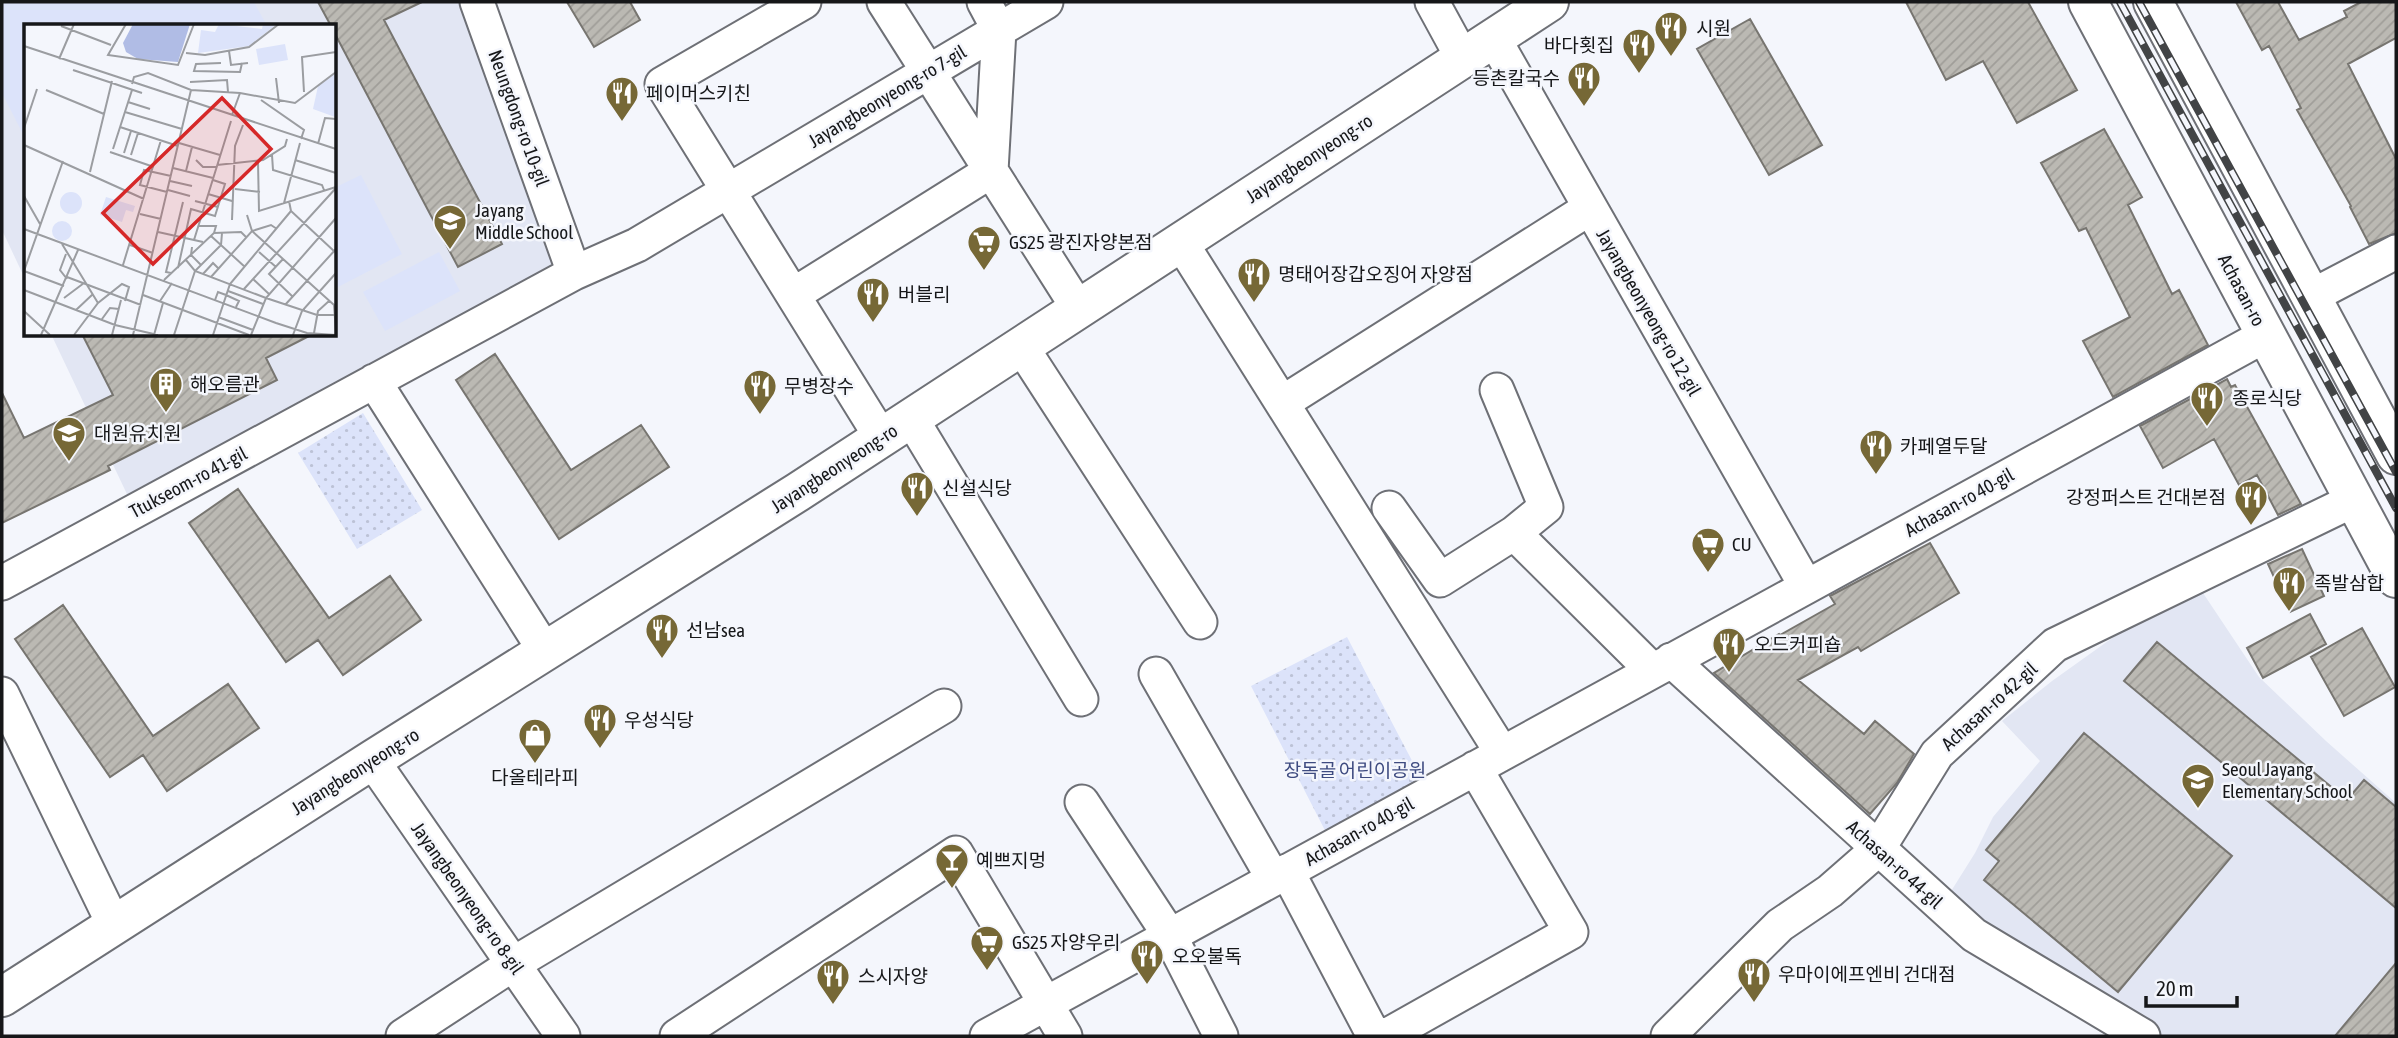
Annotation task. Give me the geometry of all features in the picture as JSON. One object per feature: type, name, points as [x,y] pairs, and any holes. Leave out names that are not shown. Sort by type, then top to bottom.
[{"type":"street","name":"Neungdong-ro 10-gil","points":[[477,2],[574,273]]},
{"type":"street","points":[[804,2],[662,84],[793,295],[896,427],[1081,699]]},
{"type":"street","points":[[884,2],[1078,308]]},
{"type":"street","name":"Jayangbeonyeong-ro 7-gil","points":[[574,273],[636,245],[927,72],[992,16],[1046,2]]},
{"type":"street","name":"Jayangbeonyeong-ro 12-gil","points":[[1432,2],[1478,47],[1590,208],[1806,586]]},
{"type":"street","name":"Jayangbeonyeong-ro","points":[[2,997],[896,427],[1549,2]]},
{"type":"street","name":"Achasan-ro","points":[[2088,2],[2396,578]]},
{"type":"street","points":[[2153,2],[2396,455]]},
{"type":"street","points":[[991,171],[992,16]]},
{"type":"street","points":[[793,295],[991,171]]},
{"type":"street","points":[[1282,403],[1590,208]]},
{"type":"street","points":[[1180,241],[1282,403],[1488,761],[1571,932],[1386,1036]]},
{"type":"street","points":[[2310,297],[2396,252]]},
{"type":"street","name":"Ttukseom-ro 41-gil","points":[[2,583],[574,273]]},
{"type":"street","name":"Achasan-ro 40-gil","points":[[987,1036],[2266,335]]},
{"type":"street","points":[[1021,346],[1200,622]]},
{"type":"street","points":[[374,381],[545,650]]},
{"type":"street","points":[[1389,508],[1440,580],[1514,533],[1546,507],[1497,390]]},
{"type":"street","name":"Achasan-ro 42-gil","points":[[1668,1036],[1780,925],[1830,891],[1878,849],[1937,754],[2055,645],[2354,500]]},
{"type":"street","points":[[1514,533],[1662,665]]},
{"type":"street","name":"Achasan-ro 44-gil","points":[[1662,665],[1878,849],[1974,935],[2141,1036]]},
{"type":"street","points":[[1156,674],[1280,875]]},
{"type":"street","points":[[2,694],[114,925]]},
{"type":"street","points":[[403,1036],[513,964],[944,706]]},
{"type":"street","name":"Jayangbeonyeong-ro 8-gil","points":[[372,760],[563,1036]]},
{"type":"street","points":[[1082,802],[1170,936],[1222,1036]]},
{"type":"street","points":[[677,1036],[956,853],[1065,1036]]},
{"type":"street","name":"Achasan-ro 40-gil","points":[[1280,875],[1374,1036]]},
{"type":"shaded area","name":"Jayang Middle School","points":[[2,2],[477,2],[574,273],[135,511],[52,336],[336,336],[336,24],[24,24],[24,277],[2,230]]},
{"type":"shaded area","name":"Seoul Jayang Elementary School","points":[[2203,593],[2259,677],[2396,803],[2396,1036],[2164,1036],[2015,948],[1948,896],[1975,853],[1993,817],[2040,761],[2002,721],[2129,626]]},
{"type":"green space","points":[[2,2],[254,2],[266,24],[24,24],[24,136],[2,93]]},
{"type":"green space","points":[[361,175],[402,254],[336,288],[336,187]]},
{"type":"green space","points":[[439,252],[460,291],[385,331],[363,292]]},
{"type":"green space","points":[[363,413],[422,510],[357,549],[298,453]]},
{"type":"green space","name":"장독골 어린이공원","points":[[1347,637],[1429,793],[1333,846],[1251,686]]},
{"type":"building","points":[[318,2],[422,2],[384,20],[502,244],[458,267],[336,36],[336,24],[330,24]]},
{"type":"building","points":[[567,2],[630,2],[640,20],[594,47]]},
{"type":"building","points":[[1906,2],[2028,2],[2077,90],[2017,123],[1983,61],[1946,80]]},
{"type":"building","points":[[2236,2],[2278,2],[2299,40],[2347,17],[2344,11],[2361,2],[2396,2],[2396,38],[2348,64],[2396,159],[2396,233],[2369,244],[2351,206],[2297,110],[2301,108],[2269,46],[2262,50]]},
{"type":"building","points":[[1750,19],[1822,145],[1769,175],[1697,49]]},
{"type":"building","points":[[2104,129],[2142,197],[2128,205],[2172,294],[2179,290],[2208,345],[2113,397],[2083,341],[2130,317],[2086,228],[2079,231],[2041,163]]},
{"type":"building","points":[[83,336],[309,336],[266,358],[277,380],[108,466],[110,470],[2,523],[2,393],[24,438],[113,395]]},
{"type":"building","points":[[495,354],[571,470],[641,425],[669,467],[559,539],[456,380]]},
{"type":"building","points":[[2227,379],[2231,387],[2235,385],[2301,504],[2278,515],[2257,475],[2239,485],[2214,439],[2163,468],[2140,426]]},
{"type":"building","points":[[238,489],[329,618],[390,576],[421,620],[343,675],[318,640],[286,662],[189,523]]},
{"type":"building","points":[[1930,543],[1959,593],[1861,651],[1858,647],[1798,680],[1864,734],[1875,721],[1914,754],[1897,783],[1870,814],[1714,673],[1835,604],[1830,596]]},
{"type":"building","points":[[2302,549],[2324,596],[2290,612],[2268,564]]},
{"type":"building","points":[[63,605],[153,736],[228,684],[259,728],[167,791],[143,755],[110,777],[15,639]]},
{"type":"building","points":[[2310,614],[2326,644],[2263,678],[2247,648]]},
{"type":"building","points":[[2362,628],[2395,687],[2344,716],[2311,657]]},
{"type":"building","points":[[2157,642],[2347,800],[2364,780],[2396,807],[2396,908],[2124,681]]},
{"type":"building","points":[[2084,733],[2232,856],[2118,992],[1984,880],[1999,861],[1986,850]]},
{"type":"building","points":[[2396,963],[2396,1036],[2335,1036]]},
{"type":"railway","points":[[2120,2],[2396,508]]},
{"type":"railway","points":[[2139,2],[2396,472]]},
{"type":"place","name":"시원","points":[[1671,58]]},
{"type":"place","name":"바다횟집","points":[[1639,75]]},
{"type":"place","name":"등촌칼국수","points":[[1584,108]]},
{"type":"place","name":"페이머스키친","points":[[622,123]]},
{"type":"place","name":"Jayang Middle School","points":[[450,251]]},
{"type":"place","name":"GS25 광진자양본점","points":[[984,272]]},
{"type":"place","name":"명태어장갑오징어 자양점","points":[[1254,304]]},
{"type":"place","name":"버블리","points":[[873,324]]},
{"type":"place","name":"해오름관","points":[[166,414]]},
{"type":"place","name":"무병장수","points":[[760,416]]},
{"type":"place","name":"종로식당","points":[[2207,428]]},
{"type":"place","name":"대원유치원","points":[[69,463]]},
{"type":"place","name":"카페열두달","points":[[1876,476]]},
{"type":"place","name":"신설식당","points":[[917,518]]},
{"type":"place","name":"강정퍼스트 건대본점","points":[[2251,527]]},
{"type":"place","name":"CU","points":[[1708,574]]},
{"type":"place","name":"족발삼합","points":[[2289,613]]},
{"type":"place","name":"선남sea","points":[[662,660]]},
{"type":"place","name":"오드커피숍","points":[[1729,674]]},
{"type":"place","name":"우성식당","points":[[600,750]]},
{"type":"place","name":"다올테라피","points":[[535,765]]},
{"type":"place","name":"Seoul Jayang Elementary School","points":[[2198,810]]},
{"type":"place","name":"예쁘지멍","points":[[952,890]]},
{"type":"place","name":"GS25 자양우리","points":[[987,972]]},
{"type":"place","name":"오오불독","points":[[1147,986]]},
{"type":"place","name":"우마이에프엔비 건대점","points":[[1754,1004]]},
{"type":"place","name":"스시자양","points":[[833,1006]]}]
